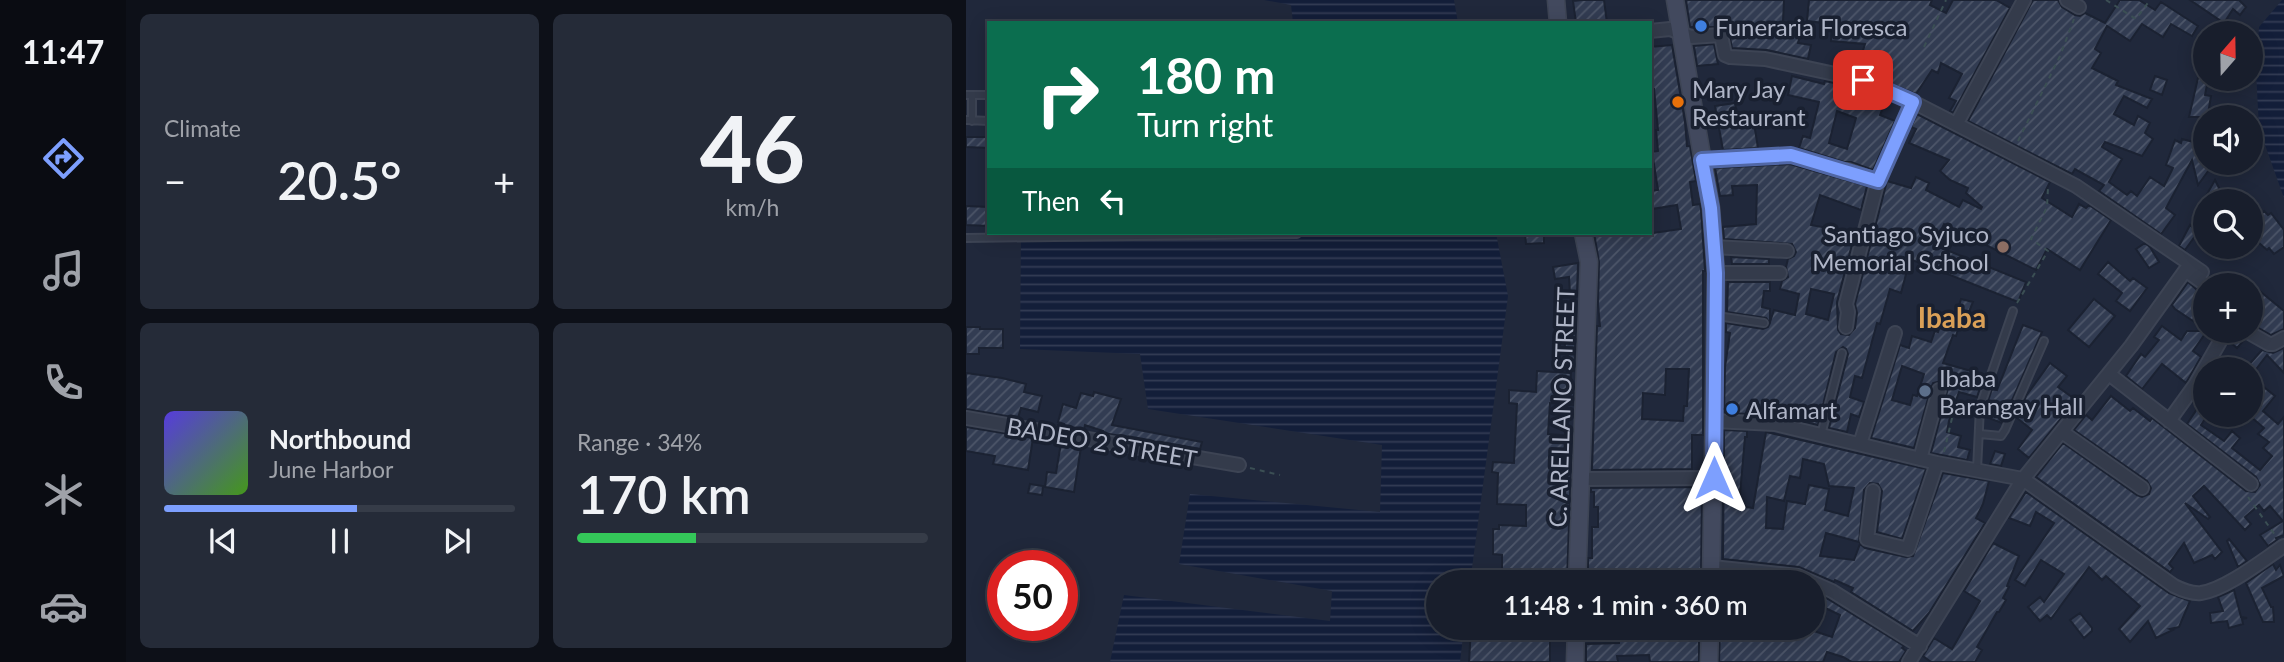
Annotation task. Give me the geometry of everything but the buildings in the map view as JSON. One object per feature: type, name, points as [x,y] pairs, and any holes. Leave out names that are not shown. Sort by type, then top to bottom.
[{"type":"main road","points":[[1556,0],[1558,21]]},
{"type":"main road","points":[[1675,0],[1711,208],[1716,273],[1711,570]]},
{"type":"main road","name":"C. ARELLANO STREET","points":[[1578,570],[1588,262],[1583,235]]},
{"type":"main road","points":[[1575,662],[1576,640]]},
{"type":"main road","points":[[1709,662],[1710,640]]},
{"type":"street","points":[[1957,123],[2024,0]]},
{"type":"street","points":[[2067,0],[2079,7]]},
{"type":"street","points":[[1652,31],[1670,29],[1691,37],[1721,35],[1725,55],[1730,57],[1765,60],[1863,80],[1913,102],[2076,186],[2194,273]]},
{"type":"street","points":[[1846,327],[1846,304],[1878,181],[1913,102]]},
{"type":"street","points":[[1702,160],[1791,155],[1878,181]]},
{"type":"street","points":[[1713,247],[1787,251]]},
{"type":"street","points":[[2187,266],[2202,272]]},
{"type":"street","points":[[1909,662],[2023,479],[2109,374],[2187,266]]},
{"type":"street","points":[[1716,273],[1780,272]]},
{"type":"street","points":[[1860,444],[1895,333]]},
{"type":"street","points":[[2263,341],[2273,344],[2284,338]]},
{"type":"street","points":[[2169,421],[2219,343]]},
{"type":"street","points":[[2109,374],[2250,484]]},
{"type":"street","points":[[1920,459],[1939,390]]},
{"type":"street","name":"BADEO 2 STREET","points":[[966,418],[1239,465]]},
{"type":"street","points":[[1714,421],[1776,424],[1920,459],[2023,479],[2186,592],[2200,594],[2209,591],[2239,576],[2283,546]]},
{"type":"street","points":[[2062,432],[2142,488]]},
{"type":"street","points":[[1873,491],[1867,539],[1908,549],[1926,490],[1940,463]]},
{"type":"street","points":[[1581,479],[1714,478]]},
{"type":"street","points":[[1825,589],[1920,646]]},
{"type":"lane","points":[[987,95],[969,95],[969,120],[987,121]]},
{"type":"lane","points":[[966,238],[1214,235]]},
{"type":"lane","points":[[1977,470],[1980,407],[2013,311]]},
{"type":"lane","points":[[1716,316],[1764,324]]},
{"type":"lane","points":[[1980,434],[2001,436],[2044,341]]},
{"type":"lane","points":[[1821,435],[1842,353]]},
{"type":"path","points":[[1924,47],[1946,0]]},
{"type":"path","points":[[2106,0],[2136,19],[2150,0]]},
{"type":"path","points":[[2013,152],[2060,56],[2079,7]]},
{"type":"path","points":[[2013,311],[2048,251],[2031,239],[2047,208],[2048,188],[2056,174]]},
{"type":"path","points":[[1940,463],[1953,414]]},
{"type":"path","points":[[1239,465],[1280,474]]},
{"type":"path","points":[[2250,484],[2245,495],[2263,515],[2283,546]]},
{"type":"water","points":[[1264,0],[1454,0],[1458,21],[1293,21],[1291,5]]},
{"type":"water","points":[[2284,0],[2284,198],[2263,139],[2263,105],[2258,105],[2257,91],[2263,91],[2263,22]]},
{"type":"water","points":[[1021,235],[1496,235],[1508,296],[1472,570],[1426,570],[1426,640],[1463,640],[1460,662],[1110,662],[1124,595],[1330,621],[1332,591],[1179,564],[1190,494],[1380,512],[1382,445],[1148,409],[1140,354],[1020,349]]},
{"type":"place","name":"Funeraria Floresca","points":[[1701,26]]},
{"type":"place","name":"Mary Jay Restaurant","points":[[1678,102]]},
{"type":"place","name":"Santiago Syjuco Memorial School","points":[[2003,247]]},
{"type":"place","name":"Ibaba Barangay Hall","points":[[1925,391]]},
{"type":"place","name":"Alfamart","points":[[1732,409]]},
{"type":"district","name":"Ibaba","points":[[1952,317]]},
{"type":"route","points":[[1714,478],[1716,273],[1711,208],[1702,160],[1791,155],[1878,181],[1913,102],[1863,80]]}]
